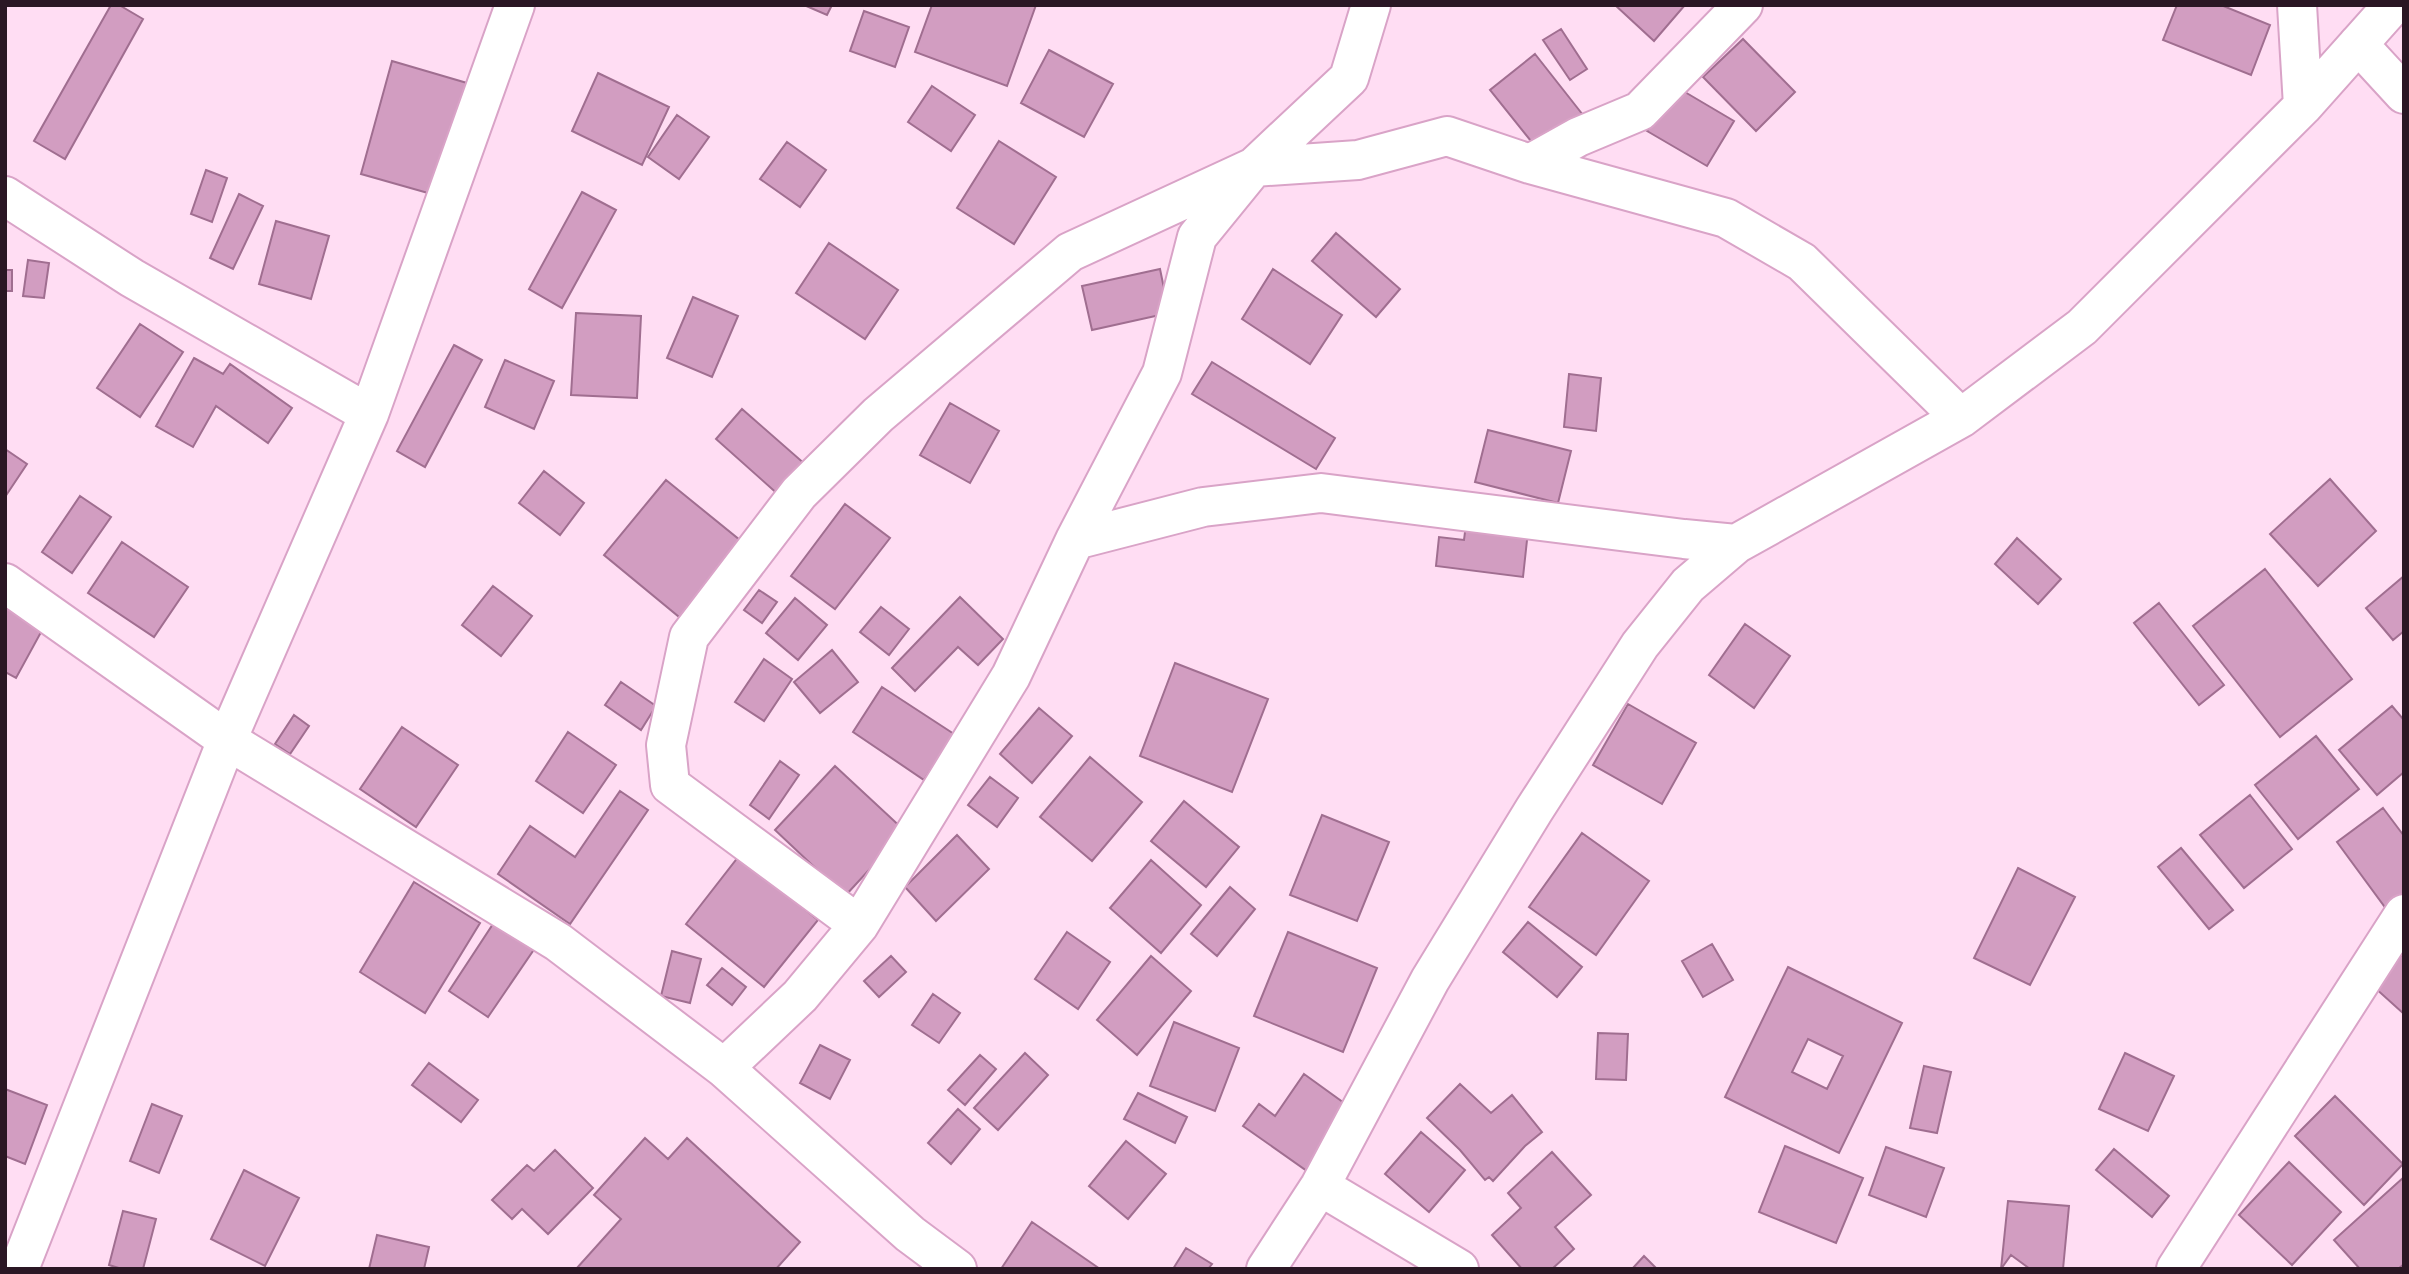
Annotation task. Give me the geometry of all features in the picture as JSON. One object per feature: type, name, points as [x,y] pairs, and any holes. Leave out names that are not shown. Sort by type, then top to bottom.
[{"type":"street","points":[[19,1269],[227,740],[369,414],[515,5]]},
{"type":"street","points":[[724,1068],[800,996],[859,925],[1012,676],[1075,540],[1162,373],[1197,237],[1254,167],[1349,78],[1371,5]]},
{"type":"street","points":[[1530,163],[1578,137],[1640,111],[1743,5]]},
{"type":"street","points":[[2297,5],[2303,106]]},
{"type":"street","points":[[1266,1269],[1320,1186],[1430,980],[1534,810],[1640,645],[1688,585],[1736,544],[1961,418],[2082,327],[2303,106],[2393,5]]},
{"type":"street","points":[[2358,44],[2404,94]]},
{"type":"street","points":[[859,925],[670,785],[666,745],[689,637],[799,494],[878,415],[1070,252],[1254,167],[1358,160],[1447,136],[1530,163],[1726,218],[1802,262],[1961,418]]},
{"type":"street","points":[[5,196],[132,278],[369,414]]},
{"type":"street","points":[[1075,540],[1203,507],[1321,493],[1736,544]]},
{"type":"street","points":[[5,583],[227,740],[558,942],[724,1068],[910,1234],[957,1269]]},
{"type":"street","points":[[2176,1269],[2404,914]]},
{"type":"street","points":[[1320,1186],[1459,1269]]},
{"type":"building","points":[[111,5],[119,5],[143,19],[65,159],[34,141]]},
{"type":"building","points":[[804,5],[832,5],[827,15]]},
{"type":"building","points":[[932,5],[1036,5],[1007,86],[915,52]]},
{"type":"building","points":[[1615,5],[1685,5],[1654,41]]},
{"type":"building","points":[[2177,5],[2221,5],[2270,25],[2251,75],[2163,40]]},
{"type":"building","points":[[864,11],[909,27],[895,67],[850,51]]},
{"type":"building","points":[[1561,29],[1587,69],[1570,80],[1543,40]]},
{"type":"building","points":[[1743,39],[1795,92],[1756,131],[1703,77]]},
{"type":"building","points":[[1049,50],[1113,84],[1084,137],[1021,103]]},
{"type":"building","points":[[1535,54],[1583,115],[1539,151],[1490,90]]},
{"type":"building","points":[[392,61],[467,83],[435,195],[361,174]]},
{"type":"building","points":[[598,73],[669,107],[642,165],[572,131]]},
{"type":"building","points":[[1673,85],[1734,121],[1707,166],[1647,131]]},
{"type":"building","points":[[932,86],[975,115],[951,151],[908,122]]},
{"type":"building","points":[[677,115],[709,137],[679,179],[648,157]]},
{"type":"building","points":[[999,141],[1056,177],[1014,244],[957,208]]},
{"type":"building","points":[[787,142],[826,170],[800,207],[760,179]]},
{"type":"building","points":[[206,170],[227,178],[212,222],[191,214]]},
{"type":"building","points":[[582,192],[616,210],[562,308],[529,289]]},
{"type":"building","points":[[239,194],[263,206],[233,269],[210,258]]},
{"type":"building","points":[[276,221],[329,236],[311,299],[259,284]]},
{"type":"building","points":[[1336,233],[1400,289],[1376,317],[1312,261]]},
{"type":"building","points":[[829,243],[898,290],[865,339],[796,293]]},
{"type":"building","points":[[28,260],[49,263],[44,298],[23,296]]},
{"type":"building","points":[[1160,269],[1169,313],[1092,330],[1082,286]]},
{"type":"building","points":[[1273,269],[1342,315],[1310,364],[1242,319]]},
{"type":"building","points":[[5,270],[12,270],[12,291],[5,291]]},
{"type":"building","points":[[693,297],[738,316],[712,377],[667,358]]},
{"type":"building","points":[[576,313],[641,316],[637,398],[571,395]]},
{"type":"building","points":[[140,324],[183,352],[140,417],[97,388]]},
{"type":"building","points":[[454,345],[482,360],[425,467],[397,451]]},
{"type":"building","points":[[194,358],[223,374],[230,364],[292,408],[268,443],[216,406],[193,447],[156,426]]},
{"type":"building","points":[[505,360],[554,381],[534,429],[485,407]]},
{"type":"building","points":[[1212,362],[1335,438],[1316,469],[1192,394]]},
{"type":"building","points":[[1569,374],[1601,378],[1596,431],[1564,427]]},
{"type":"building","points":[[950,403],[999,431],[970,483],[920,455]]},
{"type":"building","points":[[742,409],[806,465],[780,496],[716,439]]},
{"type":"building","points":[[1488,430],[1571,451],[1558,503],[1475,482]]},
{"type":"building","points":[[5,449],[27,464],[5,497]]},
{"type":"building","points":[[544,471],[584,503],[560,535],[519,503]]},
{"type":"building","points":[[2330,479],[2376,531],[2318,586],[2270,534]]},
{"type":"building","points":[[666,480],[746,545],[684,621],[604,555]]},
{"type":"building","points":[[80,496],[111,517],[72,573],[42,552]]},
{"type":"building","points":[[845,504],[890,538],[835,609],[791,576]]},
{"type":"building","points":[[1466,524],[1528,531],[1523,577],[1436,566],[1439,537],[1464,540]]},
{"type":"building","points":[[2017,538],[2061,579],[2038,604],[1995,564]]},
{"type":"building","points":[[122,542],[188,587],[154,637],[88,593]]},
{"type":"building","points":[[2265,569],[2352,679],[2280,737],[2193,626]]},
{"type":"building","points":[[2404,576],[2404,631],[2393,640],[2366,608]]},
{"type":"building","points":[[493,586],[532,616],[501,656],[462,625]]},
{"type":"building","points":[[759,590],[777,602],[762,623],[744,610]]},
{"type":"building","points":[[960,597],[1003,639],[978,665],[958,647],[915,691],[892,668]]},
{"type":"building","points":[[795,598],[827,625],[798,660],[766,633]]},
{"type":"building","points":[[2159,603],[2224,685],[2199,705],[2134,623]]},
{"type":"building","points":[[5,605],[46,623],[16,678],[5,672]]},
{"type":"building","points":[[881,607],[909,629],[889,655],[860,632]]},
{"type":"building","points":[[1745,624],[1790,656],[1754,708],[1709,675]]},
{"type":"building","points":[[832,650],[858,682],[820,713],[794,682]]},
{"type":"building","points":[[764,659],[792,679],[764,721],[735,702]]},
{"type":"building","points":[[1175,663],[1268,699],[1232,792],[1140,756]]},
{"type":"building","points":[[621,682],[656,706],[641,730],[605,705]]},
{"type":"building","points":[[882,687],[954,734],[924,780],[853,732]]},
{"type":"building","points":[[1628,704],[1696,743],[1662,804],[1593,765]]},
{"type":"building","points":[[2392,706],[2404,720],[2404,772],[2377,795],[2339,750]]},
{"type":"building","points":[[1039,708],[1072,736],[1032,783],[1000,754]]},
{"type":"building","points":[[294,715],[309,726],[290,754],[275,744]]},
{"type":"building","points":[[402,727],[458,765],[416,827],[360,789]]},
{"type":"building","points":[[568,732],[616,765],[583,813],[536,781]]},
{"type":"building","points":[[2316,736],[2359,789],[2298,839],[2255,785]]},
{"type":"building","points":[[1090,757],[1142,802],[1092,861],[1040,817]]},
{"type":"building","points":[[780,761],[799,775],[769,819],[750,805]]},
{"type":"building","points":[[835,766],[905,831],[845,896],[775,830]]},
{"type":"building","points":[[990,777],[1018,798],[997,827],[968,805]]},
{"type":"building","points":[[620,791],[648,810],[570,924],[498,874],[530,826],[575,857]]},
{"type":"building","points":[[2250,795],[2292,849],[2244,888],[2200,835]]},
{"type":"building","points":[[1184,801],[1239,847],[1206,887],[1151,841]]},
{"type":"building","points":[[2383,808],[2404,836],[2404,897],[2387,910],[2337,842]]},
{"type":"building","points":[[1322,815],[1389,842],[1357,921],[1290,895]]},
{"type":"building","points":[[1582,833],[1649,881],[1596,955],[1529,907]]},
{"type":"building","points":[[957,835],[989,869],[936,921],[905,887]]},
{"type":"building","points":[[2181,848],[2233,910],[2209,929],[2158,867]]},
{"type":"building","points":[[739,856],[818,920],[764,987],[686,924]]},
{"type":"building","points":[[1151,860],[1201,905],[1161,953],[1110,908]]},
{"type":"building","points":[[2018,868],[2075,897],[2030,985],[1974,958]]},
{"type":"building","points":[[414,882],[480,923],[425,1013],[360,972]]},
{"type":"building","points":[[1230,887],[1255,909],[1217,956],[1191,934]]},
{"type":"building","points":[[495,921],[535,948],[488,1017],[449,991]]},
{"type":"building","points":[[1528,922],[1582,967],[1557,997],[1503,952]]},
{"type":"building","points":[[1067,932],[1110,962],[1078,1009],[1035,979]]},
{"type":"building","points":[[1288,932],[1377,968],[1343,1052],[1254,1016]]},
{"type":"building","points":[[1712,944],[1733,980],[1703,997],[1682,961]]},
{"type":"building","points":[[672,951],[701,959],[690,1003],[661,996]]},
{"type":"building","points":[[2404,952],[2404,1014],[2374,987]]},
{"type":"building","points":[[891,956],[906,972],[879,997],[864,981]]},
{"type":"building","points":[[1151,956],[1191,991],[1137,1055],[1097,1020]]},
{"type":"building","points":[[1788,967],[1902,1023],[1839,1153],[1725,1097]],"holes":[[[1808,1039],[1843,1056],[1827,1089],[1792,1072]]]},
{"type":"building","points":[[722,968],[746,987],[732,1005],[707,985]]},
{"type":"building","points":[[933,994],[960,1013],[939,1043],[912,1025]]},
{"type":"building","points":[[1174,1022],[1239,1048],[1215,1111],[1150,1086]]},
{"type":"building","points":[[1598,1033],[1628,1034],[1626,1080],[1596,1079]]},
{"type":"building","points":[[820,1045],[850,1060],[830,1099],[800,1083]]},
{"type":"building","points":[[1025,1053],[1048,1075],[998,1130],[974,1108]]},
{"type":"building","points":[[2125,1053],[2174,1076],[2148,1131],[2099,1109]]},
{"type":"building","points":[[980,1055],[996,1069],[965,1105],[948,1090]]},
{"type":"building","points":[[429,1063],[478,1100],[461,1122],[412,1085]]},
{"type":"building","points":[[1924,1066],[1951,1072],[1937,1133],[1910,1128]]},
{"type":"building","points":[[1304,1074],[1351,1108],[1307,1171],[1243,1126],[1259,1104],[1275,1116]]},
{"type":"building","points":[[1460,1084],[1491,1113],[1512,1095],[1542,1132],[1525,1146],[1493,1181],[1489,1177],[1485,1180],[1460,1150],[1427,1118]]},
{"type":"building","points":[[5,1089],[47,1105],[25,1164],[5,1156]]},
{"type":"building","points":[[1138,1093],[1187,1117],[1175,1143],[1124,1119]]},
{"type":"building","points":[[2335,1096],[2403,1164],[2364,1205],[2295,1136]]},
{"type":"building","points":[[152,1104],[182,1116],[159,1173],[130,1161]]},
{"type":"building","points":[[958,1109],[980,1129],[951,1164],[928,1143]]},
{"type":"building","points":[[1421,1132],[1465,1170],[1429,1212],[1385,1174]]},
{"type":"building","points":[[645,1138],[668,1159],[687,1138],[800,1242],[776,1269],[576,1269],[621,1219],[594,1195]]},
{"type":"building","points":[[1126,1141],[1166,1174],[1128,1219],[1089,1186]]},
{"type":"building","points":[[1785,1146],[1863,1178],[1836,1243],[1759,1212]]},
{"type":"building","points":[[1886,1147],[1944,1168],[1926,1217],[1869,1195]]},
{"type":"building","points":[[2114,1149],[2169,1196],[2152,1217],[2096,1170]]},
{"type":"building","points":[[555,1150],[593,1188],[548,1234],[522,1209],[512,1219],[492,1200],[527,1165],[534,1171]]},
{"type":"building","points":[[1552,1152],[1591,1195],[1555,1227],[1574,1249],[1552,1269],[1522,1269],[1492,1235],[1521,1208],[1508,1193]]},
{"type":"building","points":[[2289,1162],[2341,1212],[2292,1265],[2239,1215]]},
{"type":"building","points":[[244,1170],[299,1198],[265,1266],[211,1239]]},
{"type":"building","points":[[2404,1177],[2404,1264],[2398,1269],[2360,1269],[2334,1240]]},
{"type":"building","points":[[2008,1201],[2069,1206],[2063,1269],[2001,1269]]},
{"type":"building","points":[[123,1211],[156,1219],[143,1269],[122,1269],[109,1265]]},
{"type":"building","points":[[1032,1222],[1100,1269],[1001,1269]]},
{"type":"building","points":[[377,1235],[429,1247],[424,1269],[369,1269]]},
{"type":"building","points":[[1186,1248],[1212,1264],[1208,1269],[1173,1269]]},
{"type":"building","points":[[2011,1255],[2030,1269],[2001,1269]]},
{"type":"building","points":[[1644,1256],[1657,1269],[1632,1269]]}]
